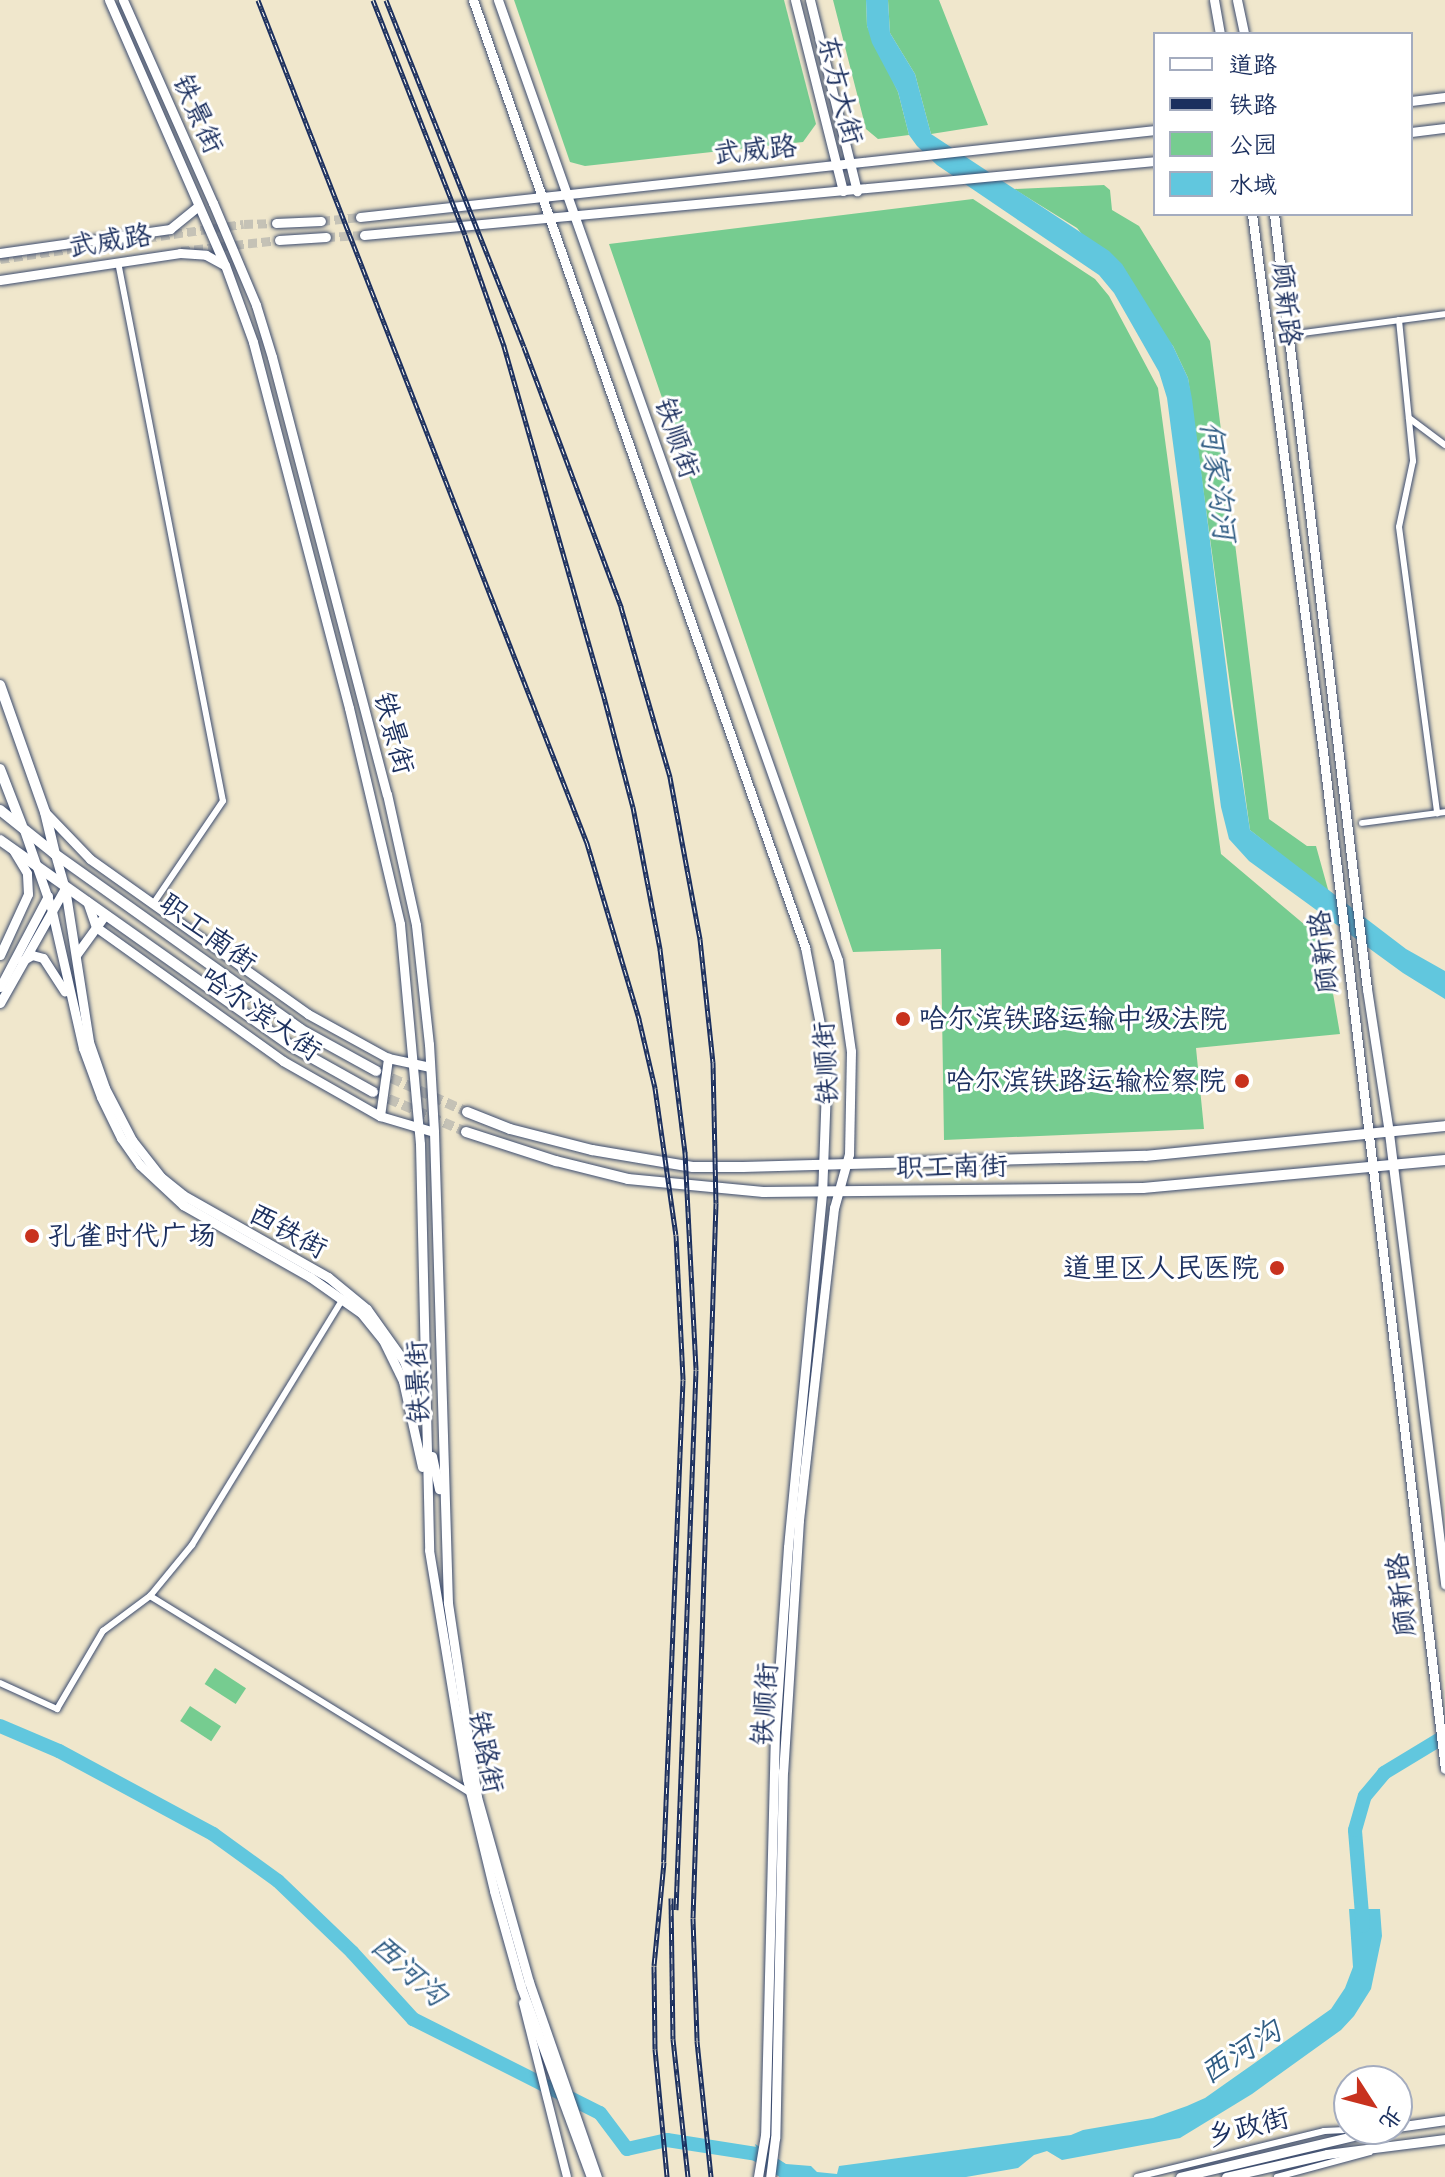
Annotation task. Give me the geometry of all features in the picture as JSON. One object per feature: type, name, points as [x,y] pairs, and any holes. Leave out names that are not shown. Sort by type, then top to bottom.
[{"type":"main road","name":"铁景街","points":[[109,0],[225,265],[253,342],[360,754],[400,924],[419,1127],[426,1429]]},
{"type":"main road","name":"铁景街","points":[[123,0],[256,305],[387,794],[416,925],[434,1132],[444,1515]]},
{"type":"main road","name":"铁顺街","points":[[473,0],[805,947],[827,1060],[822,1194],[788,1547],[775,1731],[770,2177]]},
{"type":"main road","name":"铁顺街","points":[[498,0],[838,960],[851,1051],[851,1123],[846,1163],[834,1208],[799,1520],[783,1771],[770,2137],[758,2177]]},
{"type":"main road","name":"东方大街","points":[[795,0],[843,191]]},
{"type":"main road","name":"东方大街","points":[[810,0],[857,191]]},
{"type":"main road","points":[[1214,0],[1220,32]]},
{"type":"main road","points":[[1237,0],[1244,32]]},
{"type":"main road","points":[[1413,101],[1445,97]]},
{"type":"main road","points":[[1413,132],[1445,128]]},
{"type":"main road","name":"武威路","points":[[360,217],[1153,130]]},
{"type":"main road","name":"武威路","points":[[364,235],[1153,161]]},
{"type":"main road","name":"武威路","points":[[0,253],[170,229],[198,206]]},
{"type":"main road","name":"顾新路","points":[[1252,216],[1323,752],[1445,1769]]},
{"type":"main road","name":"顾新路","points":[[1274,216],[1367,989],[1389,1133],[1445,1585]]},
{"type":"main road","points":[[276,223],[321,221]]},
{"type":"main road","points":[[279,240],[326,237]]},
{"type":"main road","name":"武威路","points":[[0,280],[192,253],[206,255],[225,265]]},
{"type":"main road","points":[[0,685],[45,812],[65,888],[76,955],[76,1008]]},
{"type":"main road","points":[[0,769],[48,896],[76,1008]]},
{"type":"main road","name":"职工南街","points":[[0,810],[55,854],[300,1029],[376,1071]]},
{"type":"main road","name":"职工南街","points":[[45,812],[90,859],[153,904]]},
{"type":"main road","name":"职工南街","points":[[0,840],[291,1046],[373,1092]]},
{"type":"main road","points":[[0,955],[24,907],[29,889],[25,868],[11,848]]},
{"type":"main road","points":[[0,1003],[51,907],[65,888]]},
{"type":"main road","points":[[0,987],[48,896]]},
{"type":"main road","points":[[87,901],[96,927]]},
{"type":"main road","name":"哈尔滨大街","points":[[153,904],[308,1014],[388,1058],[430,1067]]},
{"type":"main road","points":[[76,955],[105,915]]},
{"type":"main road","name":"哈尔滨大街","points":[[96,927],[283,1061],[380,1116],[434,1132]]},
{"type":"main road","points":[[22,961],[32,955],[43,958],[76,1008]]},
{"type":"main road","name":"西铁街","points":[[76,1008],[101,1097],[140,1165],[194,1212],[343,1299],[361,1313],[383,1340],[398,1367],[412,1411],[428,1506]]},
{"type":"main road","name":"西铁街","points":[[76,1008],[105,1088],[142,1154],[183,1195],[328,1277],[367,1309],[404,1361],[426,1429],[444,1515]]},
{"type":"main road","points":[[380,1116],[388,1058]]},
{"type":"main road","name":"职工南街","points":[[467,1112],[553,1142],[693,1167],[1145,1156],[1445,1126]]},
{"type":"main road","name":"职工南街","points":[[466,1132],[556,1161],[660,1185],[822,1194],[1143,1188],[1393,1168],[1445,1160]]},
{"type":"main road","name":"铁路街","points":[[426,1429],[429,1550],[470,1793],[517,1975],[555,2071]]},
{"type":"main road","name":"铁路街","points":[[444,1515],[448,1603],[477,1797],[555,2071]]},
{"type":"main road","points":[[555,2071],[591,2177]]},
{"type":"main road","points":[[570,2112],[597,2177]]},
{"type":"main road","points":[[1413,2125],[1445,2120]]},
{"type":"main road","name":"乡政街","points":[[1413,2142],[1445,2139]]},
{"type":"main road","name":"乡政街","points":[[1180,2177],[1333,2140]]},
{"type":"main road","name":"乡政街","points":[[1226,2177],[1327,2154],[1389,2145]]},
{"type":"street","points":[[118,262],[223,801],[153,904]]},
{"type":"street","points":[[1288,335],[1445,314]]},
{"type":"street","points":[[1362,823],[1441,813],[1399,527],[1413,461],[1399,320]]},
{"type":"street","points":[[1409,418],[1445,445]]},
{"type":"street","points":[[0,1683],[57,1709],[103,1631],[150,1596],[192,1545],[343,1299]]},
{"type":"street","points":[[150,1596],[470,1793]]},
{"type":"street","points":[[517,1975],[545,2099],[567,2177]]},
{"type":"street","name":"乡政街","points":[[1137,2177],[1333,2131]]},
{"type":"street","name":"乡政街","points":[[1277,2177],[1389,2145]]},
{"type":"green space","points":[[514,0],[784,0],[816,124],[803,142],[585,166],[570,162]]},
{"type":"green space","points":[[833,0],[866,0],[867,26],[898,92],[909,135],[878,139],[866,129]]},
{"type":"green space","points":[[888,0],[939,0],[988,125],[931,134],[915,74],[890,33]]},
{"type":"green space","points":[[1104,185],[1110,190],[1112,210],[1139,226],[1210,341],[1269,819],[1307,846],[1316,846],[1329,893],[1250,830],[1188,378],[1173,346],[1077,228],[1014,189]]},
{"type":"green space","points":[[973,199],[1095,279],[1109,296],[1158,388],[1221,854],[1324,941],[1340,1034],[1196,1048],[1204,1129],[944,1140],[941,949],[853,952],[609,244]]},
{"type":"green space","points":[[215,1668],[246,1688],[236,1704],[205,1684]]},
{"type":"green space","points":[[190,1706],[221,1726],[211,1741],[180,1721]]},
{"type":"water","points":[[866,0],[888,0],[890,33],[915,74],[931,134],[1109,251],[1122,264],[1173,346],[1188,378],[1192,399],[1250,830],[1406,949],[1445,971],[1445,999],[1403,973],[1249,861],[1229,839],[1221,807],[1167,398],[1159,372],[1114,293],[1099,275],[937,165],[917,146],[909,135],[898,92],[872,43],[867,26]]},
{"type":"water","points":[[1349,1909],[1380,1909],[1382,1936],[1371,1989],[1354,2016],[1341,2030],[1252,2094],[1180,2138],[1062,2160],[1047,2151],[1034,2155],[1018,2168],[966,2177],[785,2177],[760,2159],[755,2144],[786,2164],[811,2166],[817,2172],[837,2174],[839,2166],[1071,2135],[1083,2130],[1153,2118],[1187,2106],[1205,2098],[1331,2009],[1345,1988],[1353,1967]]},
{"type":"waterway","name":"西河沟","points":[[0,1726],[59,1751],[213,1834],[278,1881],[352,1952],[413,2019],[600,2113],[627,2149],[667,2140],[756,2154],[785,2172],[805,2177]]},
{"type":"waterway","name":"西河沟","points":[[1363,1926],[1355,1830],[1365,1796],[1384,1773],[1445,1736]]},
{"type":"tunnel","points":[[321,221],[360,217]]},
{"type":"tunnel","points":[[0,259],[244,224],[276,223]]},
{"type":"tunnel","points":[[326,237],[364,235]]},
{"type":"tunnel","points":[[181,251],[279,240]]},
{"type":"tunnel","points":[[378,1072],[467,1112]]},
{"type":"tunnel","points":[[375,1093],[466,1132]]},
{"type":"railway","points":[[258,0],[587,843],[639,1019],[655,1088],[676,1235],[683,1380],[664,1862],[654,1966],[655,2049],[667,2177]]},
{"type":"railway","points":[[373,0],[465,235],[504,346],[633,807],[660,949],[685,1152],[696,1370],[676,1910]]},
{"type":"railway","points":[[386,0],[524,347],[621,607],[670,777],[700,939],[713,1062],[716,1203],[693,1918],[697,2041],[711,2177]]},
{"type":"railway","points":[[671,1898],[673,2039],[688,2177]]},
{"type":"place","name":"哈尔滨铁路运输中级法院","points":[[903,1019]]},
{"type":"place","name":"哈尔滨铁路运输检察院","points":[[1242,1081]]},
{"type":"place","name":"孔雀时代广场","points":[[32,1236]]},
{"type":"place","name":"道里区人民医院","points":[[1277,1268]]},
{"type":"water label","name":"何家沟河","points":[[1217,481]]}]
